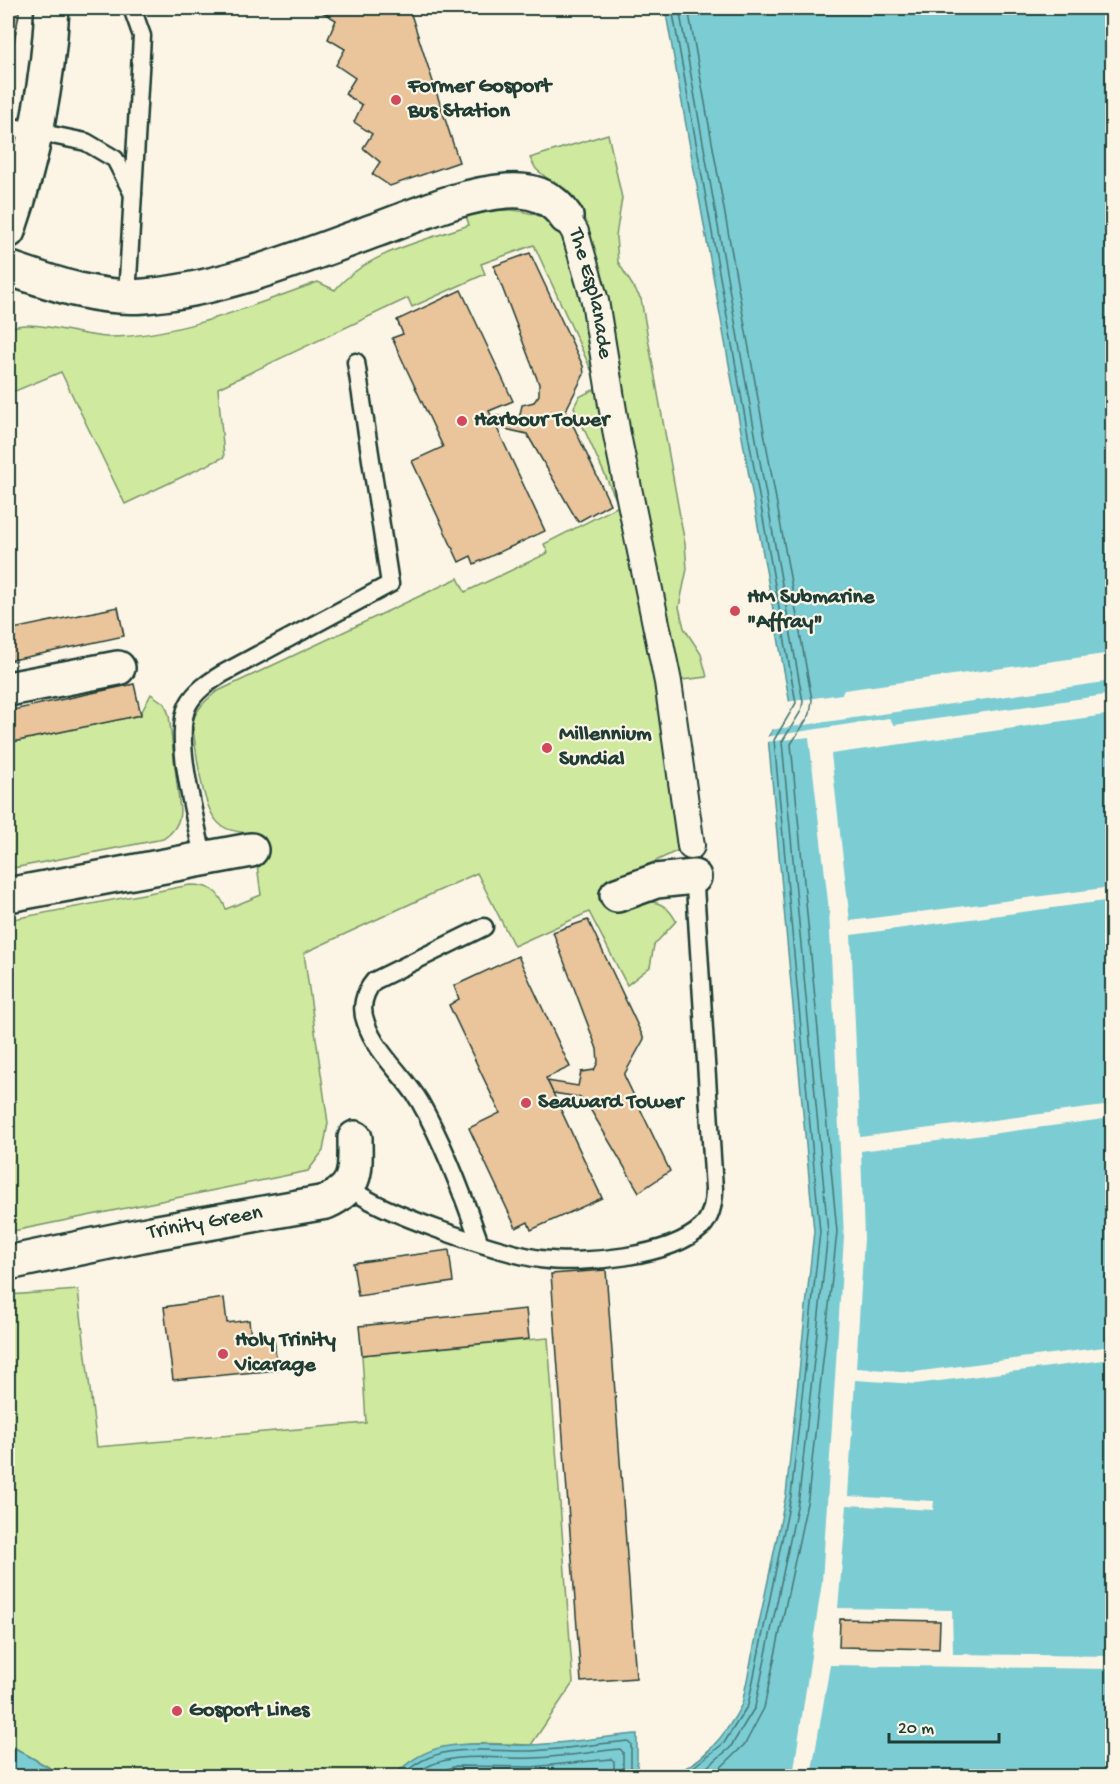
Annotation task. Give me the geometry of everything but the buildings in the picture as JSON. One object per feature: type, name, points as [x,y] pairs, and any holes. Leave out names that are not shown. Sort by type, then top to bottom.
[{"type":"street","points":[[8,231],[20,197],[22,129],[52,8]]},
{"type":"street","name":"The Esplanade","points":[[8,268],[60,286],[127,297],[168,292],[268,268],[404,219],[493,193],[520,191],[544,196],[553,201],[575,232],[595,301],[617,435],[668,682],[693,862]]},
{"type":"street","points":[[8,689],[118,668]]},
{"type":"street","points":[[8,895],[251,850]]},
{"type":"street","points":[[617,895],[656,881],[693,862]]},
{"type":"street","points":[[349,1187],[355,1166],[355,1138]]},
{"type":"street","name":"Trinity Green","points":[[8,1263],[142,1235],[326,1202],[349,1187]]},
{"type":"lane","points":[[127,297],[142,36],[132,8]]},
{"type":"lane","points":[[22,129],[86,142],[115,159],[133,195]]},
{"type":"lane","points":[[203,858],[184,753],[183,723],[188,703],[197,692],[222,674],[390,584],[356,362]]},
{"type":"lane","points":[[349,1187],[370,1202],[400,1215],[541,1259],[589,1260],[646,1251],[679,1241],[697,1230],[709,1217],[713,1205],[714,1189],[693,862]]},
{"type":"lane","points":[[479,1241],[462,1192],[434,1130],[405,1078],[371,1036],[364,1021],[363,1005],[366,990],[374,981],[484,927]]},
{"type":"green space","points":[[608,134],[622,198],[616,236],[618,262],[641,299],[685,544],[687,569],[679,607],[684,628],[701,654],[707,677],[665,682],[681,849],[603,886],[615,910],[642,902],[657,903],[664,906],[676,921],[654,945],[650,967],[627,985],[589,912],[514,946],[477,873],[304,953],[328,1123],[323,1151],[308,1171],[8,1232],[8,920],[190,885],[213,890],[226,909],[261,895],[253,834],[233,831],[222,826],[215,818],[204,794],[192,724],[198,710],[205,702],[216,692],[458,578],[465,592],[548,553],[544,544],[619,506],[574,407],[579,397],[599,387],[534,245],[481,264],[485,274],[412,307],[408,298],[218,388],[224,457],[125,504],[61,372],[8,394],[8,330],[16,326],[27,325],[106,337],[159,332],[241,310],[318,282],[335,290],[363,266],[380,257],[469,225],[466,216],[512,210],[533,214],[556,223],[561,190],[536,169],[530,158]]},
{"type":"green space","points":[[151,694],[165,704],[169,715],[180,810],[178,823],[173,830],[163,839],[8,869],[8,743],[140,715]]},
{"type":"green space","points":[[78,1290],[97,1447],[366,1423],[362,1355],[548,1338],[573,1683],[531,1745],[458,1745],[424,1754],[394,1776],[64,1776],[8,1744],[8,1295]]},
{"type":"water","points":[[665,8],[1112,8],[1112,1776],[667,1776],[691,1765],[711,1748],[728,1727],[742,1704],[786,1495],[814,1231],[768,737],[790,704]]},
{"type":"water","points":[[637,1734],[637,1776],[394,1776],[410,1762],[442,1747],[475,1744],[531,1745]]},
{"type":"water","points":[[8,1744],[58,1773],[64,1776],[8,1776]]},
{"type":"pier","points":[[1112,653],[1112,681],[769,730],[786,702],[842,694],[844,690]]},
{"type":"pier","points":[[1112,694],[1112,714],[831,754],[850,921],[1112,887],[1112,900],[851,935],[860,1137],[1112,1105],[1112,1118],[861,1151],[864,1238],[856,1368],[914,1372],[1112,1346],[1112,1359],[916,1384],[855,1380],[848,1496],[934,1501],[933,1510],[847,1505],[838,1608],[952,1610],[953,1654],[1112,1656],[1112,1669],[830,1665],[811,1776],[793,1776],[822,1582],[844,1237],[829,910],[809,737],[765,742],[765,737],[889,718],[894,725]]},
{"type":"place","name":"Former Gosport Bus Station","points":[[396,100]]},
{"type":"place","name":"Harbour Tower","points":[[462,421]]},
{"type":"place","name":"HM Submarine \"Affray\"","points":[[735,611]]},
{"type":"place","name":"Millennium Sundial","points":[[547,748]]},
{"type":"place","name":"Seaward Tower","points":[[526,1103]]},
{"type":"place","name":"Holy Trinity Vicarage","points":[[223,1354]]},
{"type":"place","name":"Gosport Lines","points":[[177,1711]]}]
